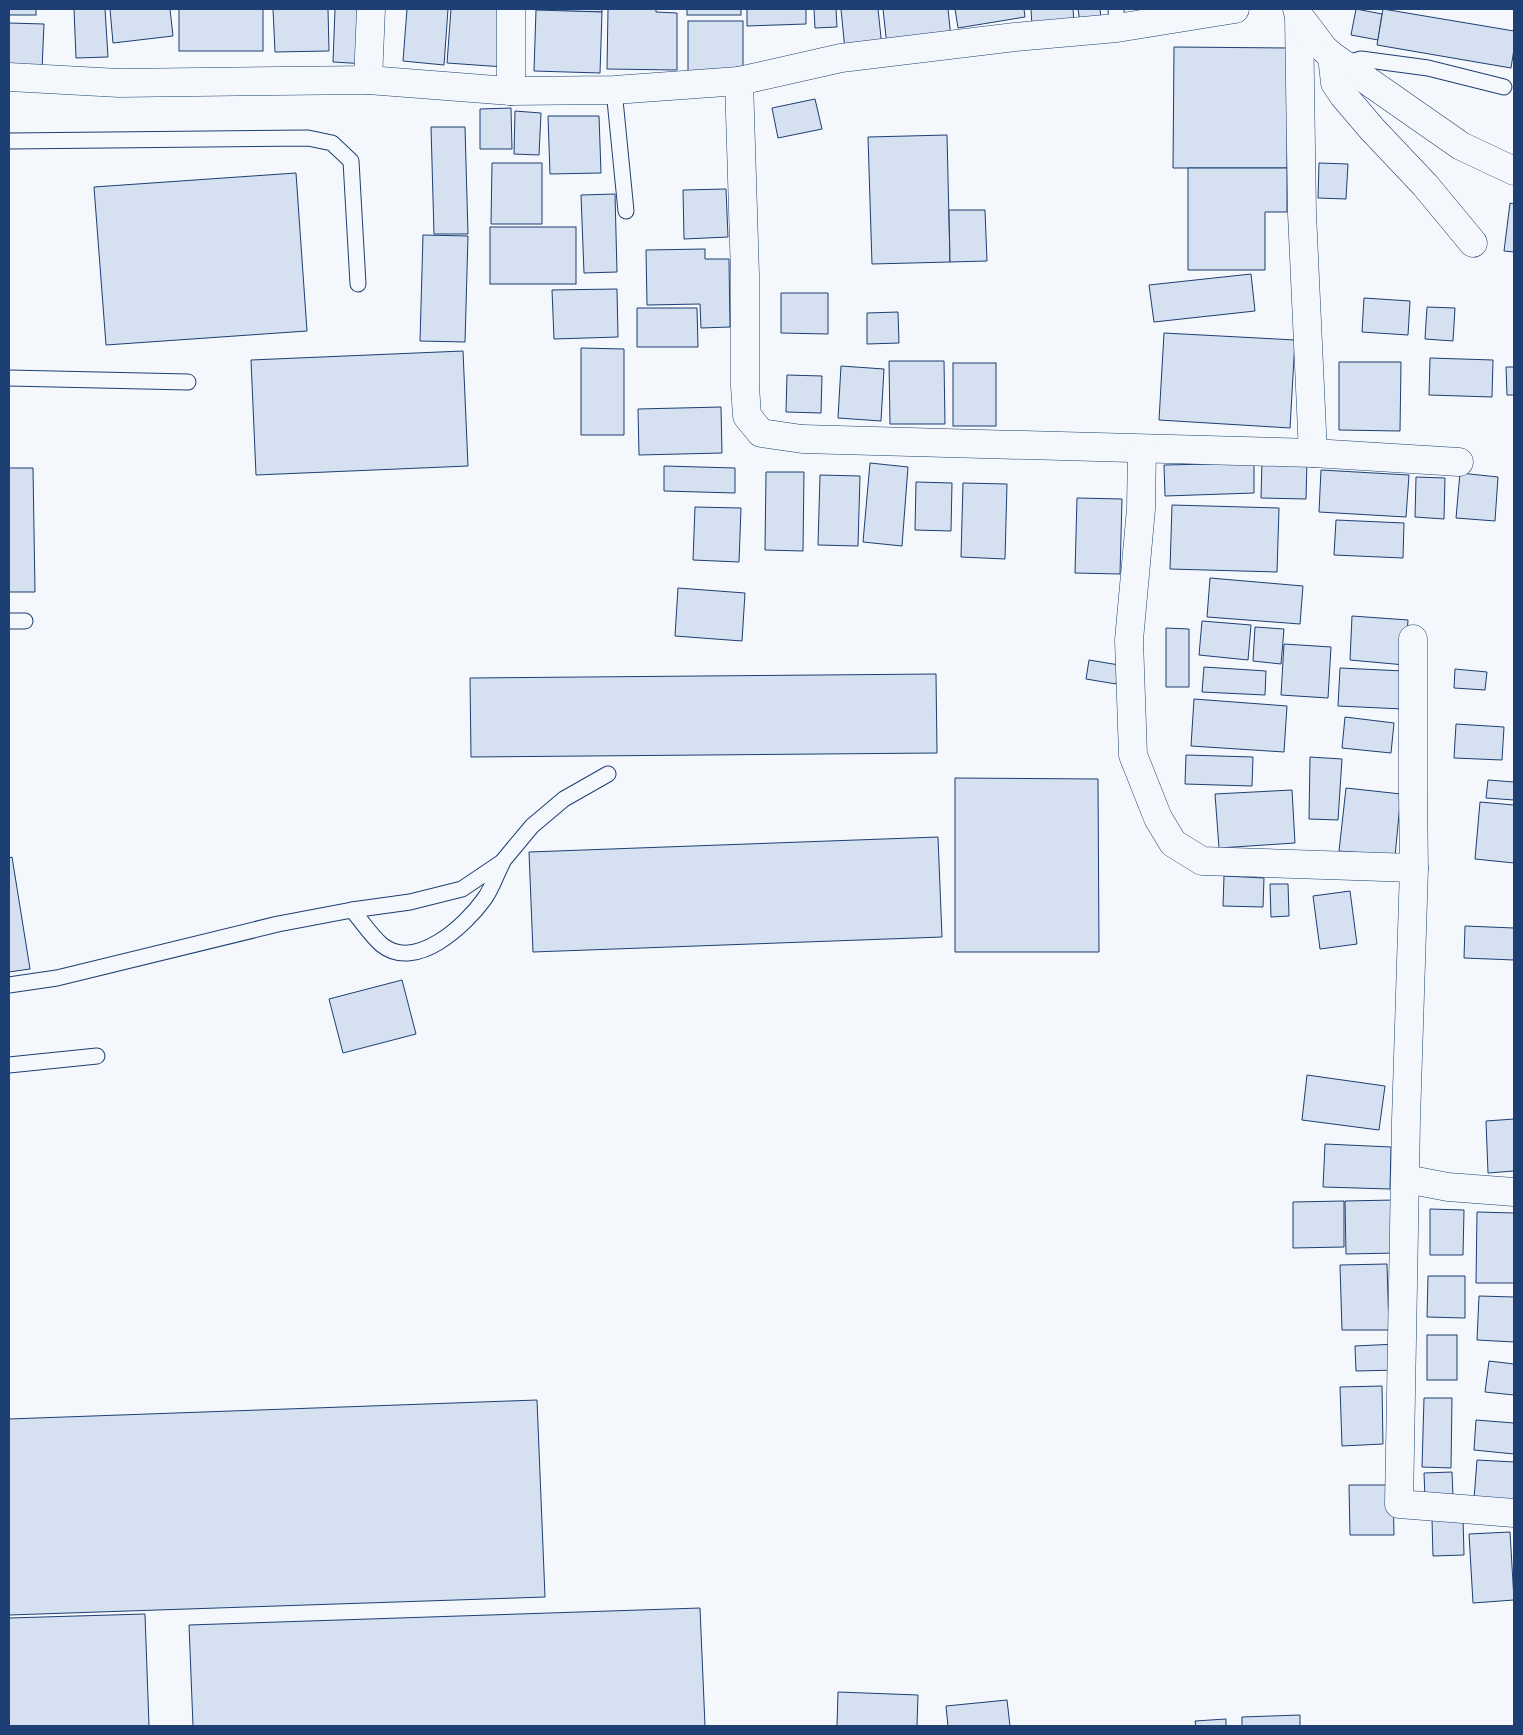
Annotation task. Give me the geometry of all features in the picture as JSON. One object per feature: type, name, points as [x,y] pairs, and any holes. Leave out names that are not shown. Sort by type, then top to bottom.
[{"type":"street","points":[[368,80],[371,9]]},
{"type":"street","points":[[511,91],[512,9]]},
{"type":"street","points":[[9,77],[118,83],[368,80],[511,91],[614,90],[739,81],[841,58],[1016,37],[1116,18],[1235,9]]},
{"type":"street","points":[[1298,12],[1324,50],[1461,146],[1514,171]]},
{"type":"street","points":[[1298,12],[1302,213],[1313,453]]},
{"type":"street","points":[[1338,60],[1335,83],[1342,95],[1425,185],[1473,243]]},
{"type":"street","points":[[739,81],[745,275],[745,386],[748,416],[761,432],[802,439],[1313,453],[1459,462]]},
{"type":"street","points":[[1142,449],[1142,509],[1129,640],[1133,755],[1158,818],[1173,843],[1202,861],[1414,868]]},
{"type":"street","points":[[1413,639],[1414,868],[1406,1110],[1399,1504],[1514,1513]]},
{"type":"street","points":[[1406,1179],[1448,1187],[1514,1192]]},
{"type":"lane","points":[[1338,60],[1361,59],[1428,68],[1504,87]]},
{"type":"lane","points":[[614,90],[626,211]]},
{"type":"lane","points":[[9,141],[308,138],[332,143],[351,161],[358,284]]},
{"type":"lane","points":[[9,378],[188,382]]},
{"type":"lane","points":[[9,621],[25,621]]},
{"type":"lane","points":[[352,910],[383,946],[399,953],[420,952],[456,931],[485,898],[502,862],[532,826],[564,799],[608,774]]},
{"type":"lane","points":[[9,985],[57,978],[278,924],[352,910],[410,902],[462,889],[502,862]]},
{"type":"lane","points":[[9,1065],[97,1056]]},
{"type":"building","points":[[9,9],[36,9],[36,15],[9,15]]},
{"type":"building","points":[[74,9],[105,9],[108,57],[76,58]]},
{"type":"building","points":[[110,9],[170,9],[173,36],[113,43]]},
{"type":"building","points":[[179,9],[263,9],[263,51],[179,51]]},
{"type":"building","points":[[273,9],[328,9],[329,51],[275,52]]},
{"type":"building","points":[[335,9],[369,9],[367,64],[333,62]]},
{"type":"building","points":[[407,9],[448,9],[444,65],[403,61]]},
{"type":"building","points":[[451,9],[508,9],[504,67],[447,63]]},
{"type":"building","points":[[562,9],[602,9],[602,12],[562,11]]},
{"type":"building","points":[[608,9],[656,9],[656,12],[677,13],[677,70],[607,69]]},
{"type":"building","points":[[687,9],[741,9],[741,15],[687,15]]},
{"type":"building","points":[[747,9],[806,9],[806,24],[747,26]]},
{"type":"building","points":[[814,9],[836,9],[837,27],[815,28]]},
{"type":"building","points":[[841,9],[878,9],[882,47],[845,50]]},
{"type":"building","points":[[883,9],[948,9],[951,38],[887,46]]},
{"type":"building","points":[[955,9],[1024,9],[1025,17],[958,28]]},
{"type":"building","points":[[1031,9],[1073,9],[1074,22],[1032,26]]},
{"type":"building","points":[[1078,9],[1100,9],[1101,19],[1080,22]]},
{"type":"building","points":[[1356,9],[1382,14],[1378,40],[1351,35]]},
{"type":"building","points":[[1383,9],[1514,31],[1511,68],[1377,45]]},
{"type":"building","points":[[536,10],[602,12],[600,73],[534,71]]},
{"type":"building","points":[[688,21],[743,21],[743,74],[688,74]]},
{"type":"building","points":[[9,23],[44,24],[42,70],[9,70]]},
{"type":"building","points":[[1174,47],[1288,48],[1287,168],[1173,168]]},
{"type":"building","points":[[815,99],[822,129],[778,138],[772,108]]},
{"type":"building","points":[[511,108],[512,149],[480,149],[480,109]]},
{"type":"building","points":[[515,111],[541,113],[539,155],[514,154]]},
{"type":"building","points":[[548,116],[599,116],[601,173],[550,174]]},
{"type":"building","points":[[431,127],[465,127],[468,234],[434,234]]},
{"type":"building","points":[[947,135],[950,262],[872,264],[868,137]]},
{"type":"building","points":[[492,163],[542,163],[542,224],[491,224]]},
{"type":"building","points":[[1319,163],[1348,164],[1346,199],[1318,198]]},
{"type":"building","points":[[1188,168],[1287,168],[1287,212],[1265,212],[1265,270],[1188,270]]},
{"type":"building","points":[[296,173],[307,331],[106,345],[94,187]]},
{"type":"building","points":[[726,189],[728,237],[684,239],[683,190]]},
{"type":"building","points":[[615,194],[617,272],[584,273],[581,195]]},
{"type":"building","points":[[1510,203],[1514,204],[1514,252],[1504,251]]},
{"type":"building","points":[[949,210],[985,210],[987,261],[950,262]]},
{"type":"building","points":[[490,227],[576,227],[576,284],[490,284]]},
{"type":"building","points":[[423,235],[468,236],[465,342],[420,341]]},
{"type":"building","points":[[705,249],[705,259],[729,259],[730,327],[701,328],[700,304],[647,305],[646,250]]},
{"type":"building","points":[[1251,274],[1255,311],[1154,322],[1149,285]]},
{"type":"building","points":[[617,289],[618,337],[554,339],[552,290]]},
{"type":"building","points":[[781,293],[828,293],[828,334],[781,333]]},
{"type":"building","points":[[1364,298],[1410,301],[1408,335],[1362,332]]},
{"type":"building","points":[[1427,307],[1455,308],[1453,341],[1425,339]]},
{"type":"building","points":[[637,308],[697,308],[698,347],[637,347]]},
{"type":"building","points":[[898,312],[899,343],[867,344],[867,313]]},
{"type":"building","points":[[1164,333],[1295,340],[1290,428],[1159,420]]},
{"type":"building","points":[[581,348],[624,349],[624,435],[581,435]]},
{"type":"building","points":[[463,351],[468,466],[256,475],[251,360]]},
{"type":"building","points":[[1430,358],[1493,360],[1492,397],[1429,395]]},
{"type":"building","points":[[889,361],[944,361],[945,424],[890,424]]},
{"type":"building","points":[[1339,362],[1401,362],[1400,431],[1339,430]]},
{"type":"building","points":[[953,363],[996,363],[996,426],[953,426]]},
{"type":"building","points":[[841,366],[884,369],[881,421],[838,418]]},
{"type":"building","points":[[1506,367],[1514,367],[1514,395],[1507,395]]},
{"type":"building","points":[[787,375],[822,376],[821,413],[786,412]]},
{"type":"building","points":[[721,407],[722,453],[639,455],[638,409]]},
{"type":"building","points":[[1262,460],[1307,461],[1306,499],[1261,498]]},
{"type":"building","points":[[870,463],[908,467],[902,546],[863,542]]},
{"type":"building","points":[[1254,463],[1254,493],[1165,496],[1164,465]]},
{"type":"building","points":[[664,466],[735,468],[735,493],[664,491]]},
{"type":"building","points":[[9,468],[33,468],[35,592],[9,592]]},
{"type":"building","points":[[1321,470],[1409,475],[1406,517],[1319,512]]},
{"type":"building","points":[[766,472],[804,472],[803,551],[765,550]]},
{"type":"building","points":[[1460,473],[1498,477],[1495,521],[1456,518]]},
{"type":"building","points":[[820,475],[860,476],[858,546],[818,545]]},
{"type":"building","points":[[1416,477],[1445,478],[1444,519],[1415,517]]},
{"type":"building","points":[[916,482],[952,483],[951,531],[915,530]]},
{"type":"building","points":[[963,483],[1007,484],[1005,559],[961,557]]},
{"type":"building","points":[[1077,498],[1122,499],[1120,574],[1075,573]]},
{"type":"building","points":[[1172,505],[1279,508],[1277,572],[1170,569]]},
{"type":"building","points":[[695,507],[741,508],[739,562],[693,560]]},
{"type":"building","points":[[1336,520],[1404,523],[1403,558],[1334,555]]},
{"type":"building","points":[[1210,578],[1303,586],[1300,624],[1207,617]]},
{"type":"building","points":[[678,588],[745,593],[742,641],[675,636]]},
{"type":"building","points":[[1352,616],[1408,620],[1405,665],[1350,660]]},
{"type":"building","points":[[1202,621],[1251,625],[1248,660],[1199,655]]},
{"type":"building","points":[[1255,627],[1284,629],[1281,664],[1253,661]]},
{"type":"building","points":[[1166,628],[1189,629],[1189,687],[1166,687]]},
{"type":"building","points":[[1284,644],[1331,647],[1328,698],[1281,695]]},
{"type":"building","points":[[1089,660],[1119,665],[1116,684],[1086,679]]},
{"type":"building","points":[[1204,667],[1266,671],[1265,695],[1202,692]]},
{"type":"building","points":[[1340,668],[1404,671],[1403,709],[1338,706]]},
{"type":"building","points":[[1455,669],[1487,672],[1485,690],[1454,688]]},
{"type":"building","points":[[936,674],[937,753],[471,757],[470,678]]},
{"type":"building","points":[[1194,699],[1287,706],[1284,752],[1191,746]]},
{"type":"building","points":[[1345,717],[1394,723],[1391,753],[1342,748]]},
{"type":"building","points":[[1456,724],[1504,727],[1502,760],[1454,758]]},
{"type":"building","points":[[1186,755],[1253,757],[1252,786],[1185,784]]},
{"type":"building","points":[[1310,757],[1342,759],[1338,820],[1309,819]]},
{"type":"building","points":[[955,778],[1098,779],[1099,952],[955,952]]},
{"type":"building","points":[[1488,780],[1514,782],[1514,800],[1486,798]]},
{"type":"building","points":[[1346,788],[1401,794],[1395,856],[1339,851]]},
{"type":"building","points":[[1292,790],[1295,843],[1219,848],[1215,794]]},
{"type":"building","points":[[1480,802],[1514,805],[1514,863],[1475,859]]},
{"type":"building","points":[[938,837],[942,937],[533,952],[529,852]]},
{"type":"building","points":[[12,857],[30,969],[9,972],[9,858]]},
{"type":"building","points":[[1224,876],[1264,878],[1263,907],[1223,906]]},
{"type":"building","points":[[1270,884],[1288,884],[1289,916],[1271,917]]},
{"type":"building","points":[[1350,891],[1357,944],[1320,949],[1313,896]]},
{"type":"building","points":[[1465,926],[1514,928],[1514,960],[1464,958]]},
{"type":"building","points":[[402,980],[416,1034],[343,1053],[329,999]]},
{"type":"building","points":[[1307,1075],[1385,1086],[1379,1130],[1302,1120]]},
{"type":"building","points":[[1514,1119],[1514,1171],[1488,1173],[1486,1121]]},
{"type":"building","points":[[1325,1144],[1391,1147],[1390,1189],[1323,1187]]},
{"type":"building","points":[[1395,1200],[1396,1253],[1346,1254],[1345,1201]]},
{"type":"building","points":[[1344,1201],[1344,1247],[1293,1248],[1293,1202]]},
{"type":"building","points":[[1430,1209],[1464,1210],[1463,1255],[1430,1255]]},
{"type":"building","points":[[1477,1212],[1514,1213],[1514,1283],[1476,1283]]},
{"type":"building","points":[[1387,1264],[1389,1330],[1342,1330],[1340,1265]]},
{"type":"building","points":[[1428,1276],[1465,1276],[1465,1318],[1427,1317]]},
{"type":"building","points":[[1479,1296],[1514,1297],[1514,1342],[1477,1340]]},
{"type":"building","points":[[1427,1335],[1457,1335],[1457,1380],[1427,1380]]},
{"type":"building","points":[[1397,1344],[1398,1370],[1356,1371],[1355,1346]]},
{"type":"building","points":[[1489,1361],[1514,1364],[1514,1395],[1485,1392]]},
{"type":"building","points":[[1382,1386],[1383,1444],[1342,1446],[1340,1387]]},
{"type":"building","points":[[1424,1398],[1452,1398],[1451,1468],[1422,1467]]},
{"type":"building","points":[[537,1400],[545,1597],[9,1615],[9,1419]]},
{"type":"building","points":[[1476,1420],[1514,1423],[1514,1454],[1474,1450]]},
{"type":"building","points":[[1477,1460],[1514,1462],[1514,1501],[1474,1499]]},
{"type":"building","points":[[1452,1472],[1453,1497],[1425,1498],[1424,1473]]},
{"type":"building","points":[[1349,1485],[1393,1485],[1394,1535],[1350,1535]]},
{"type":"building","points":[[1463,1517],[1464,1555],[1433,1556],[1432,1519]]},
{"type":"building","points":[[1510,1532],[1514,1600],[1473,1603],[1469,1534]]},
{"type":"building","points":[[700,1608],[705,1726],[193,1726],[189,1625]]},
{"type":"building","points":[[145,1614],[149,1726],[9,1726],[9,1618]]},
{"type":"building","points":[[838,1692],[918,1695],[917,1726],[837,1726]]},
{"type":"building","points":[[1007,1700],[1010,1726],[948,1726],[946,1706]]},
{"type":"building","points":[[1300,1715],[1300,1726],[1242,1726],[1242,1717]]},
{"type":"building","points":[[1226,1719],[1226,1726],[1196,1726],[1195,1721]]}]
